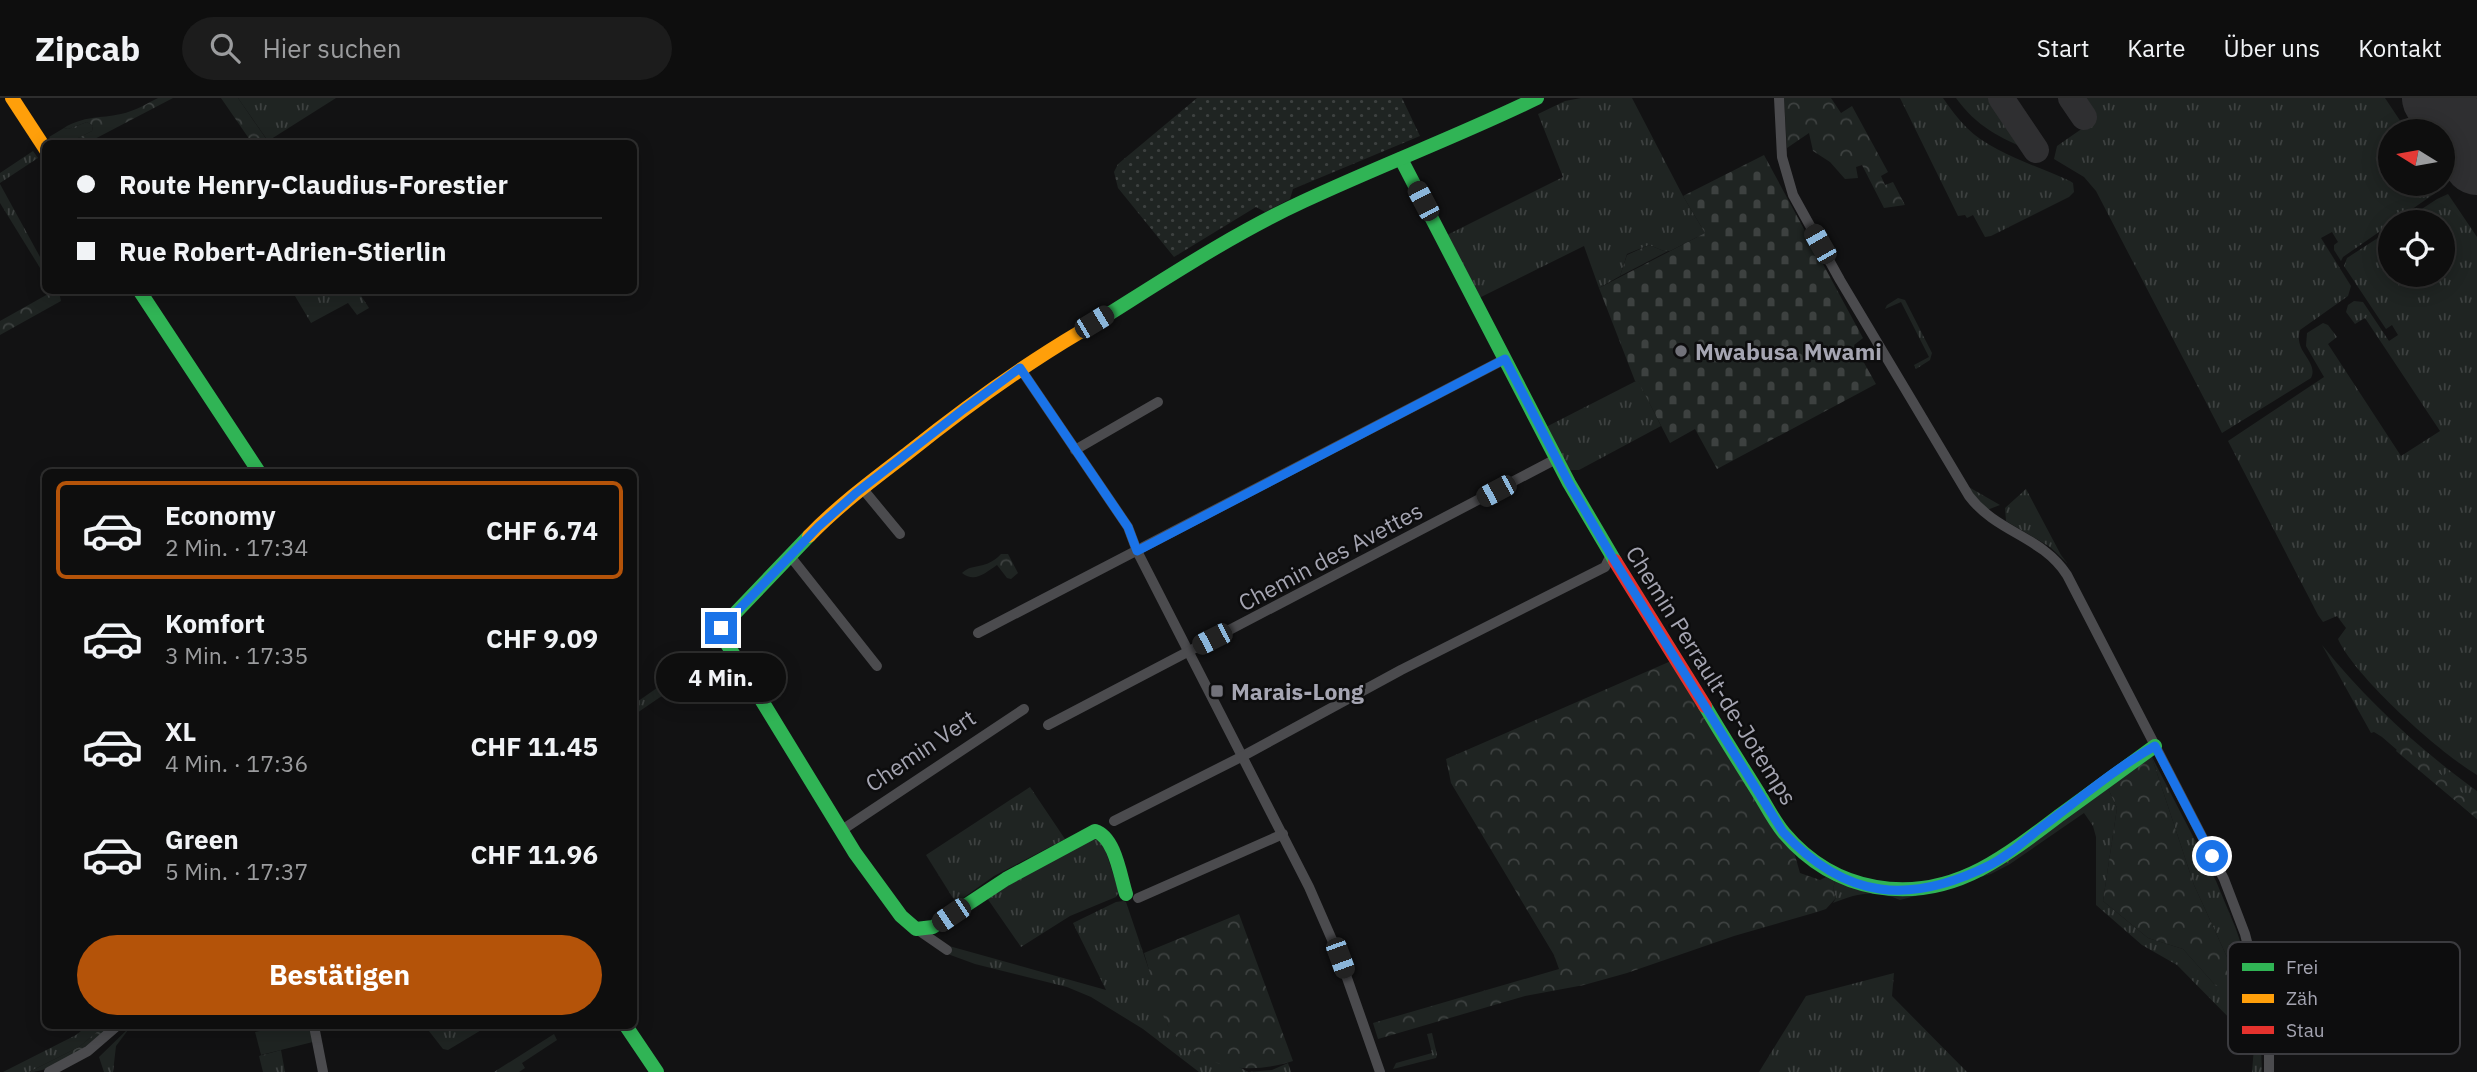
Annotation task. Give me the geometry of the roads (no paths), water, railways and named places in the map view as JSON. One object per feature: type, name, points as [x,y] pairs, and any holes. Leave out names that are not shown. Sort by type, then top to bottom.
[{"type":"street","points":[[12,98],[42,144]]},
{"type":"street","points":[[947,950],[901,916],[842,830],[720,634],[721,628],[818,527],[862,488],[1020,368],[1256,225],[1537,98]]},
{"type":"street","points":[[1779,98],[1782,157],[1793,195],[1962,486],[1977,507],[1997,524],[2044,549],[2060,565],[2075,587],[2224,879],[2247,942]]},
{"type":"street","name":"Chemin Perrault-de-Jotemps","points":[[1401,159],[1556,459],[1611,555],[1783,832],[1818,865],[1853,882],[1895,891],[1919,890],[1944,883],[1992,864],[2155,746]]},
{"type":"street","points":[[142,294],[257,469]]},
{"type":"street","points":[[978,633],[1505,359]]},
{"type":"street","points":[[1020,368],[1128,527],[1137,551],[1283,834],[1327,926],[1380,1072]]},
{"type":"street","points":[[1075,450],[1158,401]]},
{"type":"street","name":"Chemin des Avettes","points":[[1048,725],[1556,459]]},
{"type":"street","points":[[862,488],[900,534]]},
{"type":"street","points":[[1114,821],[1243,756],[1401,670],[1605,567],[1611,555]]},
{"type":"street","points":[[790,556],[877,666]]},
{"type":"street","name":"Chemin Vert","points":[[842,830],[1024,709]]},
{"type":"street","points":[[918,930],[933,927],[1006,878],[1095,831],[1102,833],[1109,840],[1132,896],[1283,834]]},
{"type":"street","points":[[49,1072],[88,1051],[114,1029]]},
{"type":"street","points":[[315,1029],[323,1072]]},
{"type":"street","points":[[628,1029],[657,1072]]},
{"type":"street","points":[[2269,1054],[2269,1072]]},
{"type":"place","name":"Mwabusa Mwami","points":[[1681,351]]},
{"type":"place","name":"Marais-Long","points":[[1217,691]]}]
